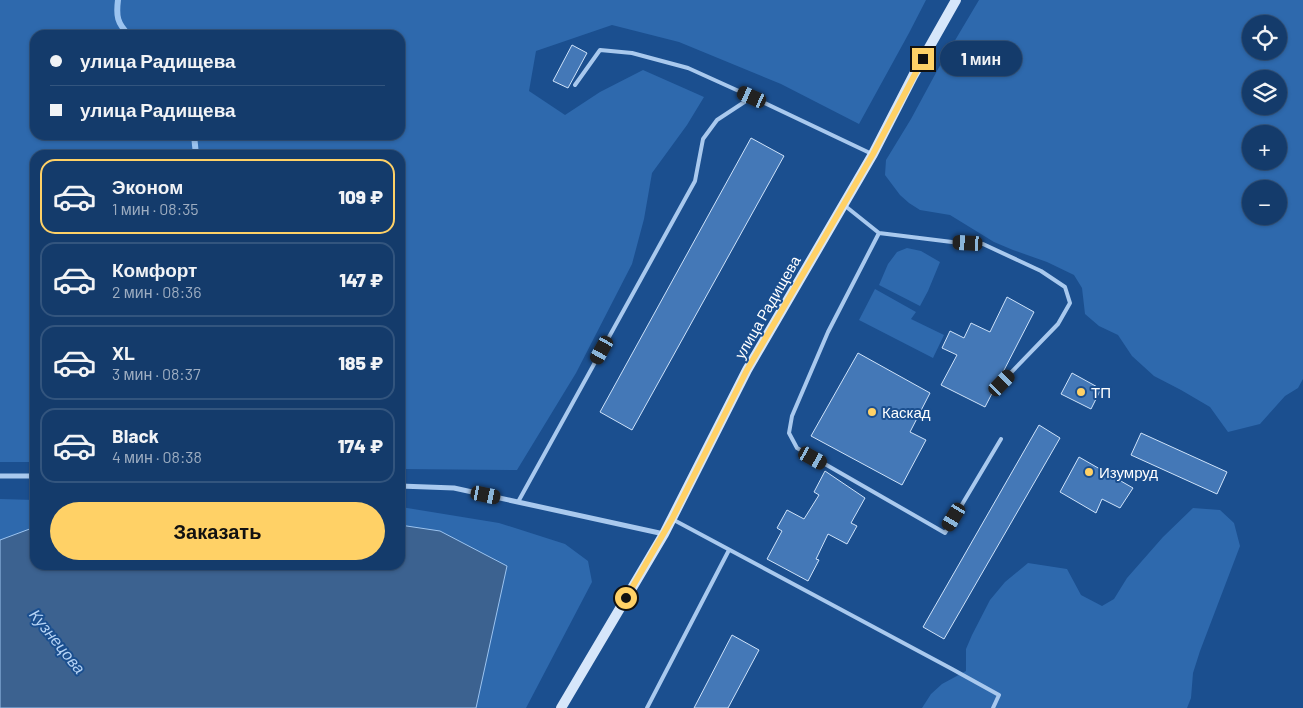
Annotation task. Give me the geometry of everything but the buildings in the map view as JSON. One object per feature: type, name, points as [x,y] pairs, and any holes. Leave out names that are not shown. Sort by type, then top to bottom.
[{"type":"street","name":"улица Радищева","points":[[561,708],[664,534],[747,370],[873,154],[913,76],[956,0]]},
{"type":"street","points":[[0,476],[30,476]]},
{"type":"street","points":[[405,486],[454,488],[664,534]]},
{"type":"lane","points":[[575,85],[600,50],[632,53],[688,68],[873,154]]},
{"type":"lane","points":[[518,502],[695,181],[704,139],[717,120],[752,97]]},
{"type":"lane","points":[[843,204],[879,233],[983,244],[1041,270],[1065,287],[1070,303],[1058,324],[1002,383]]},
{"type":"lane","points":[[879,233],[828,332],[792,416],[789,433],[796,448],[945,533],[1001,439]]},
{"type":"lane","points":[[672,519],[999,695],[993,708]]},
{"type":"lane","points":[[647,708],[729,550]]},
{"type":"shaded area","points":[[0,0],[926,0],[859,124],[781,84],[679,42],[612,25],[536,51],[529,91],[565,115],[600,92],[643,70],[704,97],[687,125],[652,173],[644,219],[632,264],[576,373],[517,470],[405,469],[405,150],[30,150],[30,462],[0,462]]},
{"type":"shaded area","points":[[979,0],[1303,0],[1303,379],[1298,388],[1285,396],[1260,424],[1228,432],[1210,407],[1154,376],[1132,356],[1118,335],[1099,326],[1085,314],[1082,288],[1074,275],[1047,262],[994,242],[950,215],[920,210],[900,195],[885,175],[886,160]]},
{"type":"shaded area","points":[[907,248],[921,251],[940,262],[920,306],[879,285],[888,264],[897,252]]},
{"type":"shaded area","points":[[875,289],[916,312],[911,319],[944,335],[933,358],[859,320]]},
{"type":"shaded area","points":[[0,499],[30,500],[30,570],[405,570],[405,508],[499,523],[565,544],[588,561],[592,582],[526,708],[0,708]]},
{"type":"shaded area","points":[[1193,508],[1220,510],[1234,523],[1240,546],[1200,651],[1193,673],[1191,698],[1187,708],[922,708],[931,694],[942,684],[966,671],[966,649],[990,600],[1005,582],[1028,563],[1067,569],[1081,595],[1102,606],[1114,599],[1127,578],[1163,537]]},
{"type":"water","points":[[405,526],[440,531],[507,566],[476,708],[0,708],[0,540],[30,529],[30,570],[405,570]]},
{"type":"waterway","name":"Кузнецова","points":[[118,0],[118,19],[125,30]]},
{"type":"waterway","name":"Кузнецова","points":[[194,140],[196,150]]},
{"type":"place","name":"ТП","points":[[1081,392]]},
{"type":"place","name":"Каскад","points":[[872,412]]},
{"type":"place","name":"Изумруд","points":[[1089,472]]},
{"type":"route","points":[[626,598],[672,519],[747,370],[873,154],[923,59]]}]
